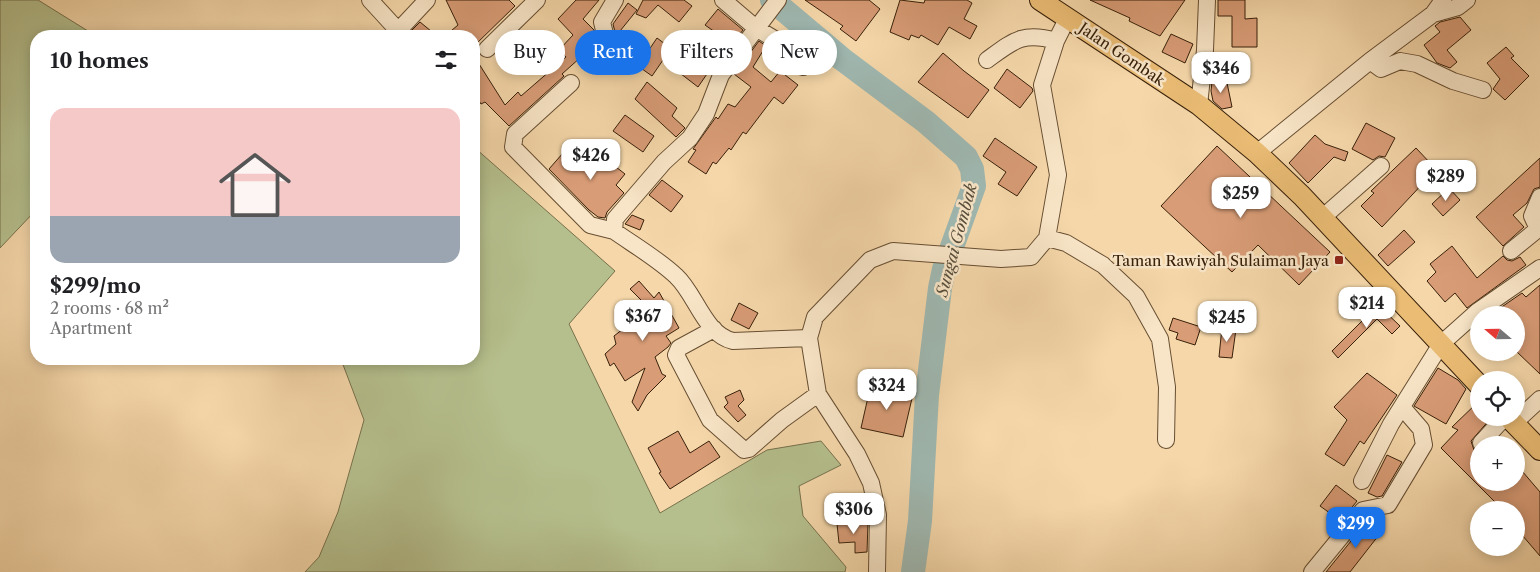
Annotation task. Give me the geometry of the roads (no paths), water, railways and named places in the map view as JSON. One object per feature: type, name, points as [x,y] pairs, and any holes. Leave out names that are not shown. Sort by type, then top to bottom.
[{"type":"main road","name":"Jalan Gombak","points":[[1040,0],[1199,105],[1257,153],[1322,218],[1470,375]]},
{"type":"main road","points":[[1516,426],[1540,450]]},
{"type":"street","points":[[370,0],[397,30]]},
{"type":"street","points":[[404,30],[426,0]]},
{"type":"street","points":[[487,49],[537,0]]},
{"type":"street","points":[[604,30],[602,22],[615,0]]},
{"type":"street","points":[[723,0],[762,32]]},
{"type":"street","points":[[1199,105],[1207,0]]},
{"type":"street","points":[[1257,153],[1370,61],[1433,14],[1443,0]]},
{"type":"street","points":[[1433,14],[1458,7],[1467,0]]},
{"type":"street","points":[[614,231],[615,219],[664,162],[690,138],[706,114],[721,75],[774,5]]},
{"type":"street","points":[[877,572],[878,515],[872,483],[857,454],[818,394],[809,338],[815,317],[870,260],[893,251],[1002,259],[1031,257],[1047,238],[1058,175],[1042,85],[1056,41],[1068,17]]},
{"type":"street","points":[[987,60],[1021,38],[1038,36],[1056,41]]},
{"type":"street","points":[[1370,61],[1381,69],[1400,61],[1417,64],[1453,81],[1483,90]]},
{"type":"street","points":[[570,83],[515,134],[513,147],[590,225],[614,231],[677,276],[714,329],[724,339],[733,341],[809,338]]},
{"type":"street","points":[[1322,218],[1381,166]]},
{"type":"street","points":[[1511,251],[1539,229],[1532,216],[1540,197]]},
{"type":"street","points":[[1047,238],[1066,243],[1103,266],[1136,296],[1160,340],[1167,387],[1166,440]]},
{"type":"street","points":[[1362,481],[1402,407],[1441,344],[1478,312],[1540,268]]},
{"type":"street","points":[[714,329],[679,348],[676,355],[710,420],[744,450],[749,450],[782,420],[818,394]]},
{"type":"street","points":[[1525,409],[1540,399]]},
{"type":"street","points":[[1312,572],[1363,510],[1388,505],[1424,445],[1421,429],[1402,407]]},
{"type":"street","points":[[1489,436],[1501,426]]},
{"type":"waterway","name":"Sungai Gombak","points":[[772,0],[842,59],[926,122],[966,157],[972,169],[974,186],[944,269],[940,288],[927,395],[920,521],[913,572]]},
{"type":"place","name":"Taman Rawiyah Sulaiman Jaya","points":[[1339,260]]}]
